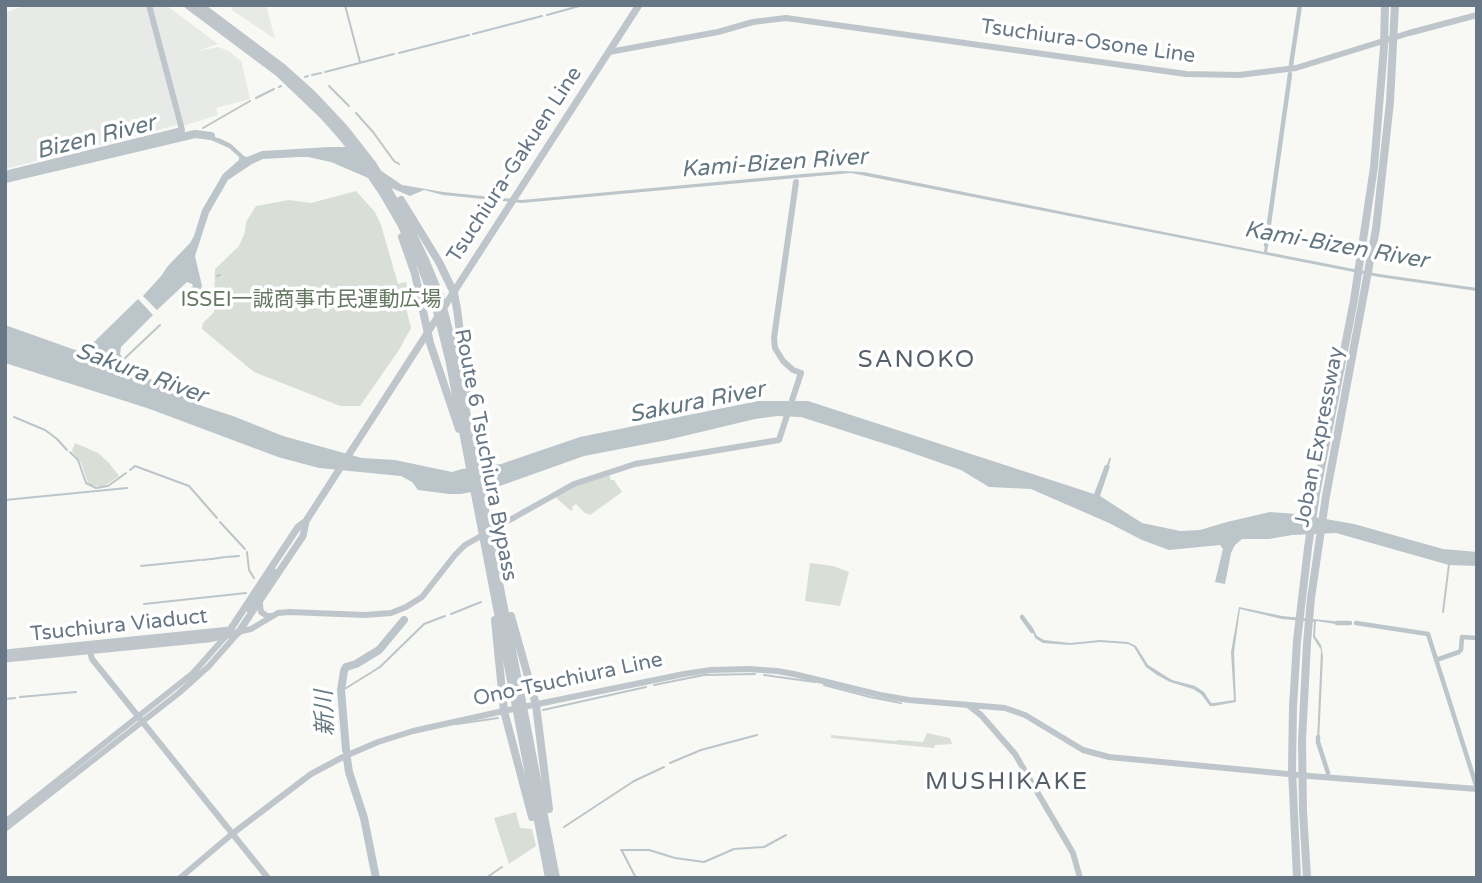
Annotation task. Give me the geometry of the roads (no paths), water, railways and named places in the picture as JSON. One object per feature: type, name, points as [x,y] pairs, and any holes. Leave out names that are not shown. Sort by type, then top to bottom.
[{"type":"highway","points":[[180,5],[311,98]]},
{"type":"highway","name":"Route 6 Tsuchiura Bypass","points":[[188,5],[208,12]]},
{"type":"highway","name":"Route 6 Tsuchiura Bypass","points":[[199,5],[262,51],[357,144],[386,177],[417,241],[445,324],[541,817]]},
{"type":"highway","name":"Joban Expressway","points":[[1297,878],[1292,769],[1297,642],[1316,494],[1354,300],[1374,167],[1385,5]]},
{"type":"highway","name":"Joban Expressway","points":[[1307,878],[1302,771],[1307,643],[1326,496],[1376,229],[1390,102],[1395,5]]},
{"type":"highway","name":"Route 6 Tsuchiura Bypass","points":[[311,98],[347,141],[383,193],[401,224],[437,300]]},
{"type":"highway","points":[[399,202],[439,262],[454,293],[467,382],[466,429]]},
{"type":"highway","points":[[401,224],[402,237],[415,274],[428,333],[466,429]]},
{"type":"highway","name":"Route 6 Tsuchiura Bypass","points":[[466,429],[468,452],[488,538]]},
{"type":"highway","points":[[499,599],[509,608],[536,705],[540,840],[556,878]]},
{"type":"highway","points":[[499,599],[496,627],[504,711],[541,817],[550,821],[549,878]]},
{"type":"main road","name":"Tsuchiura-Gakuen Line","points":[[238,633],[303,536],[308,519],[639,5]]},
{"type":"main road","name":"Tsuchiura-Gakuen Line","points":[[228,633],[298,527],[308,519]]},
{"type":"main road","name":"Tsuchiura Viaduct","points":[[5,656],[216,633],[230,628],[248,611],[308,519]]},
{"type":"main road","points":[[5,656],[238,633]]},
{"type":"street","points":[[5,174],[182,130],[149,5]]},
{"type":"street","name":"Tsuchiura-Osone Line","points":[[608,52],[711,34],[753,22],[786,18],[1179,73],[1231,76],[1296,68],[1477,15]]},
{"type":"street","points":[[5,822],[198,677],[238,633],[253,628],[271,616],[289,612],[365,615],[391,613],[422,597],[465,545],[574,484],[635,464],[779,440],[800,376],[783,361],[775,348],[774,338],[796,183]]},
{"type":"street","points":[[260,601],[261,612],[271,616]]},
{"type":"street","points":[[5,829],[141,719],[193,673],[228,633]]},
{"type":"street","points":[[89,647],[92,659],[268,878]]},
{"type":"street","name":"Ono-Tsuchiura Line","points":[[180,878],[232,834],[312,774],[378,742],[413,731],[684,674],[736,669],[794,674],[909,700],[995,706],[1015,710],[1076,746],[1109,757],[1477,789]]},
{"type":"street","points":[[967,704],[981,715],[1015,754],[1073,853],[1080,878]]},
{"type":"waterway","points":[[345,5],[360,62]]},
{"type":"waterway","name":"Bizen River","points":[[547,15],[583,5]]},
{"type":"waterway","points":[[1291,65],[1300,5]]},
{"type":"waterway","name":"Bizen River","points":[[473,34],[542,16]]},
{"type":"waterway","name":"Bizen River","points":[[399,53],[469,35]]},
{"type":"waterway","name":"Bizen River","points":[[325,72],[394,54]]},
{"type":"waterway","name":"Bizen River","points":[[312,75],[321,73]]},
{"type":"waterway","name":"Kami-Bizen River","points":[[1266,245],[1290,74]]},
{"type":"waterway","points":[[329,86],[349,106]]},
{"type":"waterway","name":"Bizen River","points":[[256,98],[274,89]]},
{"type":"waterway","name":"Bizen River","points":[[203,128],[250,101]]},
{"type":"waterway","points":[[356,113],[399,164]]},
{"type":"waterway","name":"Bizen River","points":[[5,179],[195,134],[211,136]]},
{"type":"waterway","name":"Sakura River","points":[[123,360],[160,325]]},
{"type":"waterway","points":[[14,417],[45,430],[67,450]]},
{"type":"waterway","points":[[70,452],[78,460],[86,483],[96,488],[108,486],[126,473]]},
{"type":"waterway","points":[[1107,468],[1110,459]]},
{"type":"waterway","points":[[130,470],[135,466],[189,486],[217,518]]},
{"type":"waterway","points":[[5,500],[127,488]]},
{"type":"waterway","points":[[220,522],[245,549]]},
{"type":"waterway","points":[[247,552],[249,570],[254,578]]},
{"type":"waterway","points":[[227,557],[239,556]]},
{"type":"waterway","points":[[212,559],[225,557]]},
{"type":"waterway","points":[[202,560],[211,559]]},
{"type":"waterway","points":[[141,566],[200,560]]},
{"type":"waterway","points":[[1443,612],[1449,564]]},
{"type":"waterway","points":[[144,604],[246,593]]},
{"type":"waterway","points":[[451,614],[481,602]]},
{"type":"waterway","points":[[343,690],[380,667],[424,624],[445,616]]},
{"type":"waterway","points":[[1022,617],[1032,631]]},
{"type":"waterway","name":"新川","points":[[346,750],[341,690],[344,671],[346,667],[379,650],[404,620]]},
{"type":"waterway","points":[[1337,623],[1350,623]]},
{"type":"waterway","points":[[1356,623],[1428,634],[1476,785]]},
{"type":"waterway","points":[[1436,660],[1459,652],[1462,637],[1477,638]]},
{"type":"waterway","points":[[654,685],[704,675],[755,674]]},
{"type":"waterway","points":[[764,675],[815,682]]},
{"type":"waterway","points":[[824,685],[901,703]]},
{"type":"waterway","points":[[543,710],[646,687]]},
{"type":"waterway","points":[[20,697],[76,692]]},
{"type":"waterway","points":[[5,699],[15,698]]},
{"type":"waterway","points":[[457,724],[498,718]]},
{"type":"waterway","points":[[670,763],[701,750],[757,735]]},
{"type":"waterway","points":[[1318,737],[1328,773]]},
{"type":"waterway","name":"新川","points":[[347,759],[364,818],[376,878]]},
{"type":"waterway","points":[[564,827],[634,781],[664,767]]},
{"type":"waterway","points":[[621,850],[649,850],[675,858],[704,862],[734,849],[764,847],[786,835]]},
{"type":"waterway","points":[[622,851],[636,878]]},
{"type":"waterway","points":[[486,878],[502,867]]},
{"type":"district","name":"SANOKO","points":[[917,361]]},
{"type":"district","name":"MUSHIKAKE","points":[[1007,783]]},
{"type":"park label","name":"ISSEI一誠商事市民運動広場","points":[[311,300]]}]
